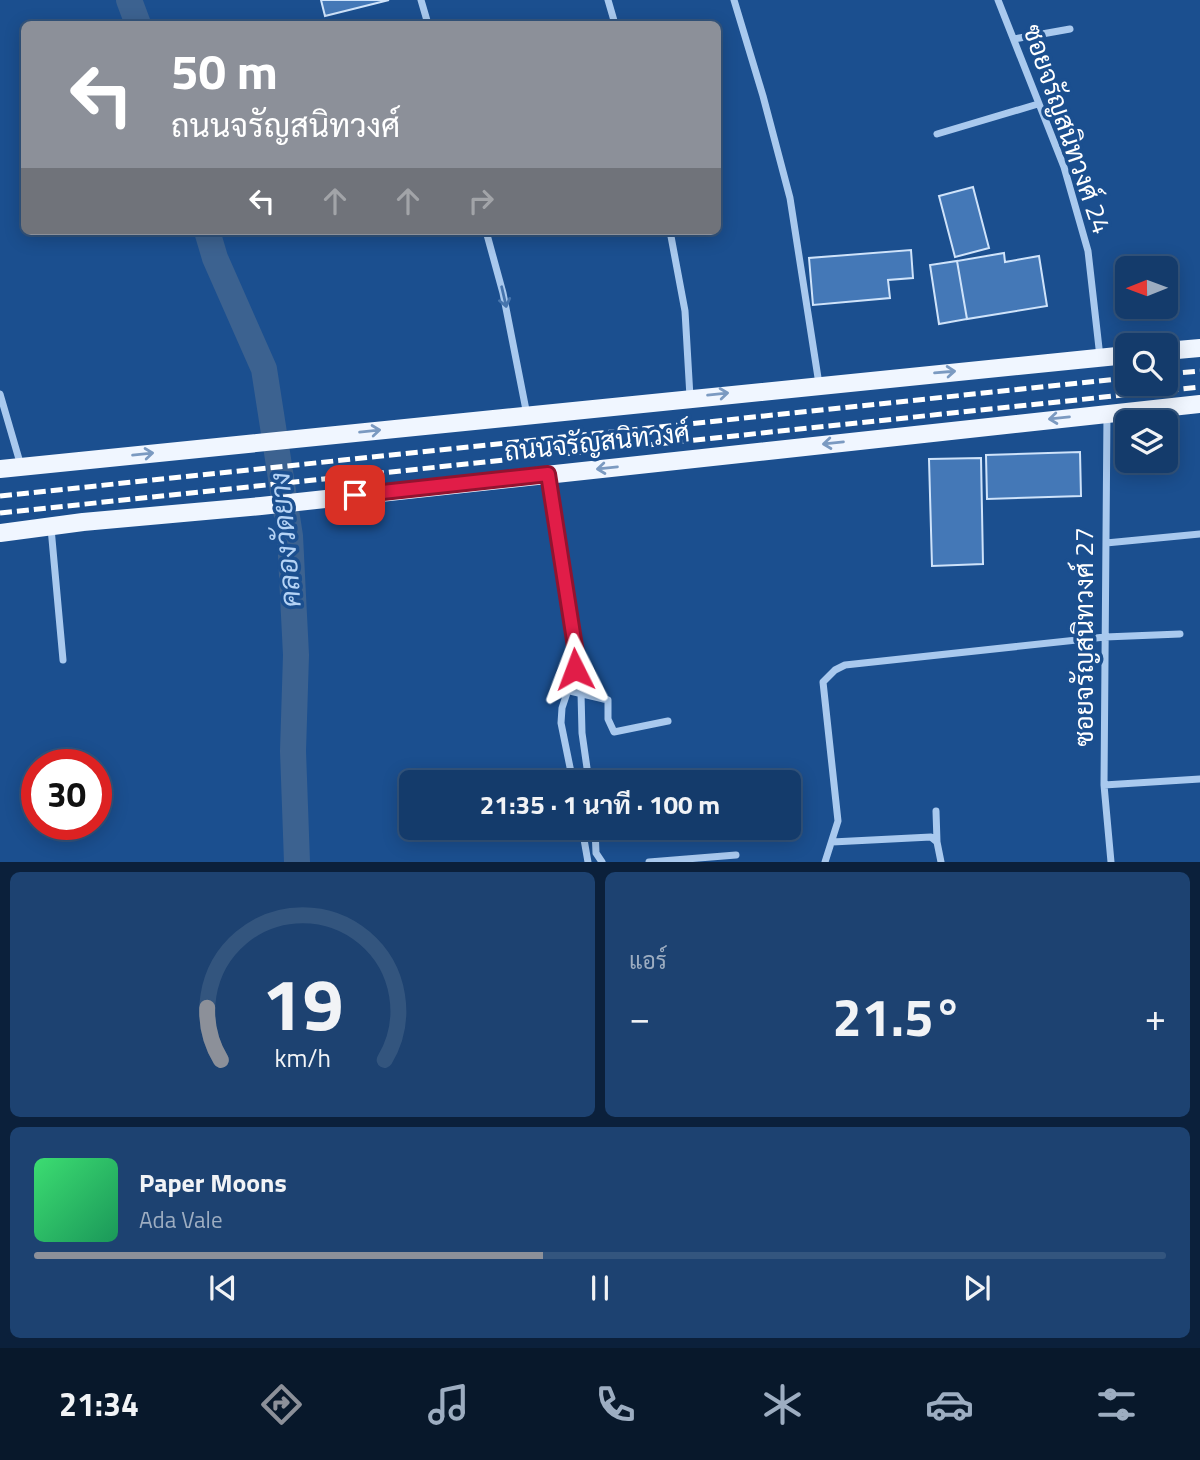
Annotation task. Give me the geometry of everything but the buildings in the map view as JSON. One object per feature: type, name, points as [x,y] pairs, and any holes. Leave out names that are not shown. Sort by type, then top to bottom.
[{"type":"main road","points":[[1178,350],[1200,348]]},
{"type":"main road","name":"ถนนจรัญสนิทวงศ์","points":[[0,469],[1115,356]]},
{"type":"main road","name":"ถนนจรัญสนิทวงศ์","points":[[0,533],[1200,404]]},
{"type":"main road","points":[[0,478],[75,461]]},
{"type":"main road","points":[[0,524],[83,522]]},
{"type":"street","points":[[421,0],[427,21]]},
{"type":"street","points":[[608,0],[614,21]]},
{"type":"street","points":[[734,0],[790,198],[819,384]]},
{"type":"street","name":"ซอยจรัญสนิทวงศ์ 24","points":[[998,0],[1064,167],[1088,251],[1100,357]]},
{"type":"street","points":[[1014,39],[1070,29]]},
{"type":"street","points":[[937,134],[1038,104]]},
{"type":"street","points":[[487,235],[503,293],[527,415]]},
{"type":"street","points":[[671,235],[685,311],[690,397]]},
{"type":"street","points":[[0,394],[21,467]]},
{"type":"street","name":"ซอยจรัญสนิทวงศ์ 27","points":[[1107,413],[1104,785],[1111,862]]},
{"type":"street","points":[[548,474],[576,653],[570,691],[562,708],[561,723],[571,770]]},
{"type":"street","points":[[51,527],[63,660]]},
{"type":"street","points":[[1106,543],[1200,534]]},
{"type":"street","points":[[825,862],[838,821],[823,682],[835,670],[845,665],[1105,638],[1180,634]]},
{"type":"street","points":[[570,691],[608,700],[608,719],[614,732],[668,721]]},
{"type":"street","points":[[582,693],[582,733],[587,770]]},
{"type":"street","points":[[1104,785],[1200,779]]},
{"type":"street","points":[[936,811],[941,862]]},
{"type":"street","points":[[832,842],[931,837],[937,842]]},
{"type":"street","points":[[584,840],[587,862]]},
{"type":"street","points":[[595,840],[596,853],[601,862]]},
{"type":"street","points":[[649,862],[736,855]]},
{"type":"waterway","name":"คลองวัดยาง","points":[[129,0],[137,21]]},
{"type":"waterway","name":"คลองวัดยาง","points":[[208,235],[215,258],[264,369],[290,536],[296,655],[293,751],[297,862]]},
{"type":"railway","points":[[1178,373],[1200,371]]},
{"type":"railway","points":[[0,496],[1115,379]]},
{"type":"railway","points":[[0,513],[1200,387]]},
{"type":"route","points":[[355,495],[548,474],[576,653],[575,669]]}]
